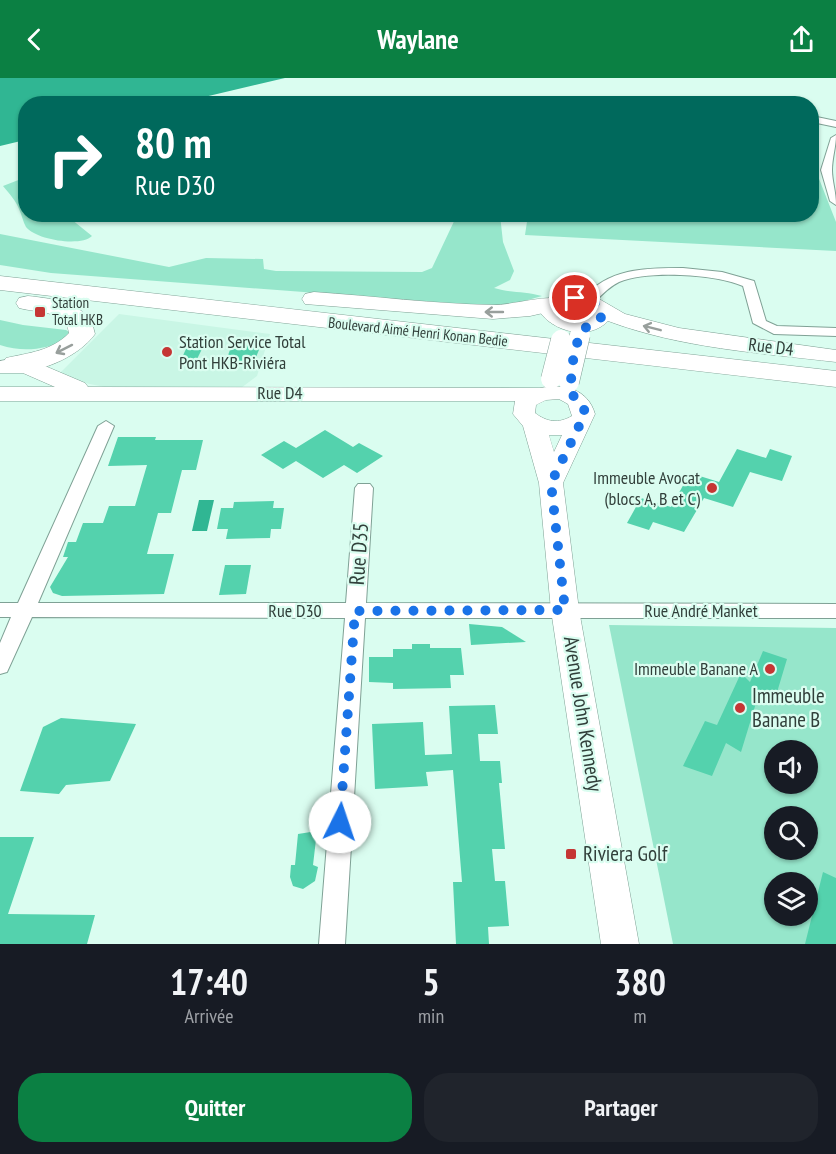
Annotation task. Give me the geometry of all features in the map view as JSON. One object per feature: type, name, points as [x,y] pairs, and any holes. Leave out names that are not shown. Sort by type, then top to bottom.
[{"type":"highway","points":[[0,278],[493,312],[530,309],[568,324]]},
{"type":"highway","name":"Boulevard Aimé Henri Konan Bedie","points":[[0,283],[836,380]]},
{"type":"highway","points":[[0,298],[66,311],[77,318],[82,325],[82,334],[72,345],[17,367]]},
{"type":"highway","name":"Boulevard Aimé Henri Konan Bedie","points":[[0,298],[105,304],[279,327],[836,390]]},
{"type":"main road","name":"Rue D4","points":[[568,324],[568,298],[596,305],[624,320],[664,331],[704,339],[836,356]]},
{"type":"main road","points":[[568,324],[598,321],[602,317],[596,305]]},
{"type":"main road","name":"Avenue John Kennedy","points":[[551,483],[568,324]]},
{"type":"main road","name":"Rue D4","points":[[17,367],[66,385],[103,394]]},
{"type":"main road","name":"Rue D4","points":[[5,394],[29,387],[37,376],[17,367]]},
{"type":"main road","name":"Rue D4","points":[[5,394],[383,393],[456,396],[560,394]]},
{"type":"main road","points":[[532,421],[557,428],[567,427],[560,394]]},
{"type":"main road","name":"Avenue John Kennedy","points":[[560,394],[530,398],[523,408],[532,421],[551,483],[565,610],[620,944]]},
{"type":"main road","name":"Rue D4","points":[[456,396],[532,421]]},
{"type":"street","points":[[819,120],[836,124]]},
{"type":"street","points":[[836,138],[825,169],[826,178],[836,201]]},
{"type":"street","points":[[596,305],[606,284],[633,274],[720,274],[742,279],[749,284],[760,323],[765,327],[774,330],[836,332]]},
{"type":"street","points":[[0,666],[106,426]]},
{"type":"street","name":"Rue D35","points":[[332,944],[364,488]]},
{"type":"street","name":"Rue D30","points":[[0,610],[565,610]]},
{"type":"street","name":"Rue André Manket","points":[[565,610],[836,611]]},
{"type":"shaded area","points":[[0,78],[285,78],[209,96],[18,96],[18,142],[0,146]]},
{"type":"shaded area","points":[[819,179],[836,222],[836,251],[525,235],[527,222],[819,222]]},
{"type":"shaded area","points":[[18,180],[18,207],[12,197],[3,186]]},
{"type":"shaded area","points":[[24,222],[75,222],[92,236],[78,241],[59,240],[31,232]]},
{"type":"shaded area","points":[[454,222],[501,222],[503,242],[514,271],[510,280],[494,288],[542,296],[510,305],[463,304],[51,273],[0,265],[0,234],[169,267],[206,258],[263,259],[264,269],[276,271],[422,272],[432,268]]},
{"type":"shaded area","points":[[119,314],[270,334],[257,376],[241,388],[119,390],[56,377]]},
{"type":"shaded area","points":[[0,320],[66,330],[71,333],[69,340],[51,346],[18,349],[0,345]]},
{"type":"shaded area","points":[[199,500],[214,500],[207,531],[192,531]]},
{"type":"shaded area","points":[[609,625],[836,628],[836,944],[673,944]]},
{"type":"building","points":[[191,338],[207,339],[195,363],[180,362]]},
{"type":"building","points":[[232,344],[261,345],[254,362],[226,361]]},
{"type":"building","points":[[325,430],[353,447],[359,443],[383,456],[357,473],[344,465],[323,478],[296,461],[283,469],[261,455],[284,441],[296,448]]},
{"type":"building","points":[[118,437],[203,440],[196,470],[182,470],[171,513],[158,513],[147,554],[174,554],[164,594],[62,596],[53,593],[50,587],[68,557],[63,557],[68,542],[76,542],[83,523],[103,523],[109,506],[135,506],[147,465],[108,466]]},
{"type":"building","name":"Immeuble Avocat (blocs A, B et C)","points":[[737,449],[766,458],[770,449],[792,456],[782,481],[750,472],[733,507],[704,498],[684,532],[653,522],[649,530],[627,523],[641,498],[671,507],[690,473],[719,482]]},
{"type":"building","points":[[274,501],[273,508],[284,508],[281,529],[271,529],[270,538],[226,539],[228,529],[217,529],[221,508],[233,508],[234,502]]},
{"type":"building","points":[[225,565],[251,565],[246,594],[219,595]]},
{"type":"building","points":[[469,624],[502,627],[526,642],[471,645]]},
{"type":"building","points":[[412,644],[430,644],[430,648],[461,648],[464,675],[450,675],[451,688],[393,689],[393,683],[369,682],[369,657],[393,657],[393,649],[412,649]]},
{"type":"building","points":[[763,651],[787,659],[775,699],[760,690],[741,752],[726,743],[712,776],[683,766],[705,721],[717,725],[741,673],[750,682]]},
{"type":"building","points":[[495,705],[498,734],[478,734],[480,761],[500,761],[502,783],[499,783],[505,849],[492,849],[495,881],[505,881],[509,926],[488,927],[489,944],[456,944],[453,882],[462,882],[453,770],[426,772],[428,786],[375,789],[372,724],[423,722],[425,755],[452,754],[449,706]]},
{"type":"building","points":[[61,718],[136,724],[110,781],[66,785],[59,794],[20,791],[43,727]]},
{"type":"building","points":[[317,831],[313,865],[318,867],[315,881],[303,889],[293,886],[290,877],[291,865],[295,865],[298,834]]},
{"type":"building","points":[[0,837],[34,837],[8,914],[95,915],[87,944],[0,944]]},
{"type":"building","points":[[823,872],[836,878],[836,944],[805,944],[810,926],[818,926],[818,892]]},
{"type":"place","name":"Station Total HKB","points":[[40,312]]},
{"type":"place","name":"Station Service Total Pont HKB-Riviéra","points":[[167,352]]},
{"type":"place","name":"Immeuble Avocat (blocs A, B et C)","points":[[712,488]]},
{"type":"place","name":"Immeuble Banane A","points":[[770,669]]},
{"type":"place","name":"Immeuble Banane B","points":[[740,708]]},
{"type":"place","name":"Riviera Golf","points":[[571,854]]},
{"type":"route","points":[[340,822],[355,611],[565,610],[551,483],[585,414],[581,403],[574,398],[569,382],[580,335],[587,325],[598,321],[603,314],[600,306],[595,303],[575,298]]}]
